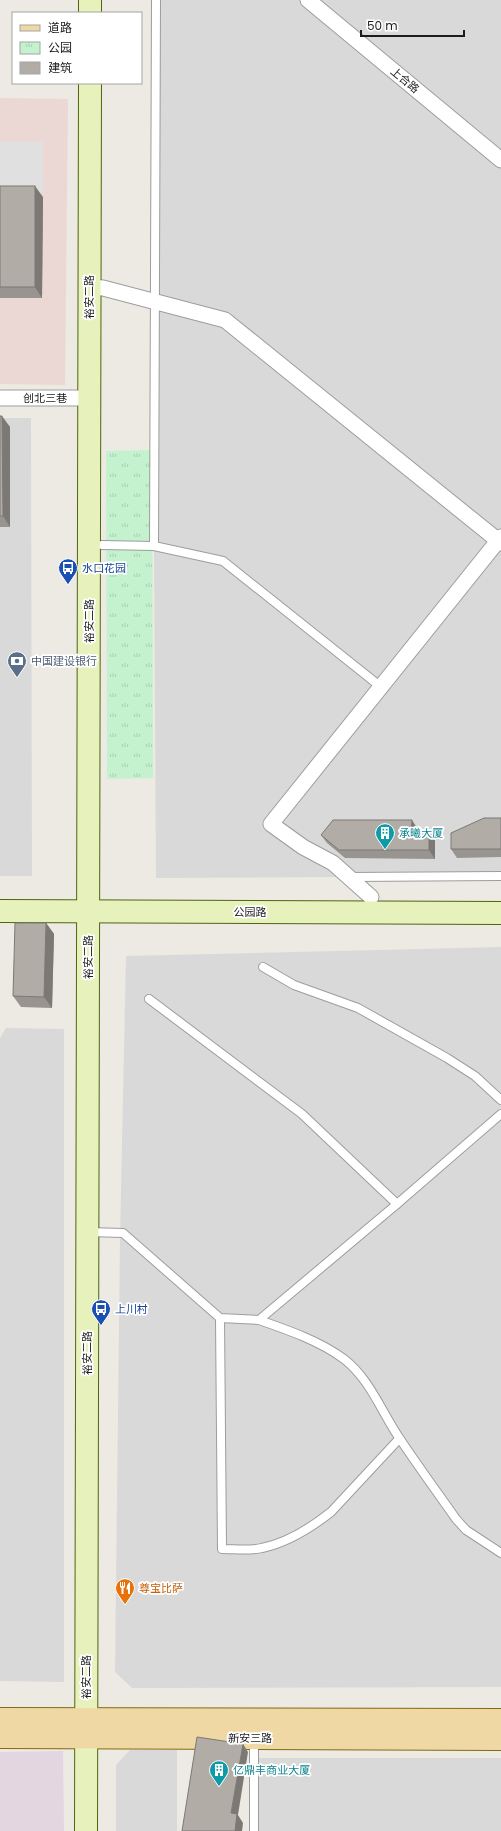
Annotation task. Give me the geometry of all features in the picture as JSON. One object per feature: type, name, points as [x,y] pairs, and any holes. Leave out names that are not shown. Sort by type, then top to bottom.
[{"type":"main road","points":[[90,0],[90,12]]},
{"type":"main road","points":[[103,0],[103,12]]},
{"type":"main road","name":"裕安二路","points":[[90,84],[102,545],[95,904]]},
{"type":"main road","name":"裕安二路","points":[[99,1831],[93,1728],[95,904],[89,398],[96,288],[103,84]]},
{"type":"main road","name":"公园路","points":[[0,896],[95,904],[501,913]]},
{"type":"main road","name":"公园路","points":[[0,911],[95,904],[371,897],[501,897]]},
{"type":"main road","name":"新安三路","points":[[0,1719],[93,1728],[254,1738],[501,1739]]},
{"type":"main road","name":"新安三路","points":[[0,1737],[93,1728],[501,1720]]},
{"type":"main road","name":"裕安二路","points":[[86,1831],[93,1728]]},
{"type":"street","name":"上合路","points":[[308,0],[501,160]]},
{"type":"street","points":[[96,288],[225,320],[500,540],[271,824],[303,847],[333,863],[371,897]]},
{"type":"street","name":"创北三巷","points":[[0,398],[89,398]]},
{"type":"lane","points":[[154,546],[156,0]]},
{"type":"lane","points":[[102,545],[154,546],[223,561],[381,687]]},
{"type":"lane","points":[[350,877],[501,876]]},
{"type":"lane","points":[[263,967],[294,985],[358,1008],[476,1076],[501,1100]]},
{"type":"lane","points":[[149,999],[302,1114],[397,1204]]},
{"type":"lane","points":[[259,1320],[501,1114]]},
{"type":"lane","points":[[94,1232],[123,1232],[220,1318],[259,1320],[294,1333],[333,1351],[346,1360],[365,1381],[399,1439],[456,1519],[466,1530],[501,1553]]},
{"type":"lane","points":[[220,1318],[222,1549],[262,1548],[285,1539],[318,1522],[331,1512],[399,1439]]},
{"type":"lane","points":[[254,1738],[254,1831]]},
{"type":"shaded area","name":"水口花园","points":[[156,0],[501,0],[501,876],[156,878],[154,546]]},
{"type":"shaded area","points":[[0,98],[68,99],[65,385],[0,384]]},
{"type":"shaded area","points":[[0,142],[43,142],[43,192],[0,192]]},
{"type":"shaded area","points":[[0,418],[31,418],[32,876],[0,876]]},
{"type":"shaded area","points":[[501,947],[501,1687],[132,1688],[115,1672],[120,1240],[126,956]]},
{"type":"shaded area","points":[[6,1028],[64,1029],[64,1682],[0,1681],[0,1038]]},
{"type":"shaded area","points":[[130,1750],[177,1750],[177,1831],[116,1831],[116,1765]]},
{"type":"shaded area","points":[[63,1751],[64,1831],[0,1831],[0,1752]]},
{"type":"shaded area","points":[[258,1758],[501,1758],[501,1831],[258,1831]]},
{"type":"green space","points":[[152,450],[153,778],[107,779],[106,451]]},
{"type":"building","points":[[0,186],[35,186],[35,287],[0,287]]},
{"type":"building","points":[[0,416],[2,416],[3,516],[0,516]]},
{"type":"building","points":[[484,818],[501,818],[501,849],[451,849],[451,833]]},
{"type":"building","name":"承曦大厦","points":[[333,820],[412,820],[411,831],[429,831],[429,850],[339,850],[321,835]]},
{"type":"building","points":[[15,923],[46,923],[44,997],[13,996]]},
{"type":"building","name":"亿鼎丰商业大厦","points":[[197,1737],[243,1744],[231,1813],[237,1814],[235,1831],[182,1831]]},
{"type":"place","name":"水口花园","points":[[68,585]]},
{"type":"place","name":"中国建设银行","points":[[17,678]]},
{"type":"place","name":"承曦大厦","points":[[385,850]]},
{"type":"place","name":"上川村","points":[[101,1326]]},
{"type":"place","name":"尊宝比萨","points":[[125,1605]]},
{"type":"place","name":"亿鼎丰商业大厦","points":[[219,1787]]}]
